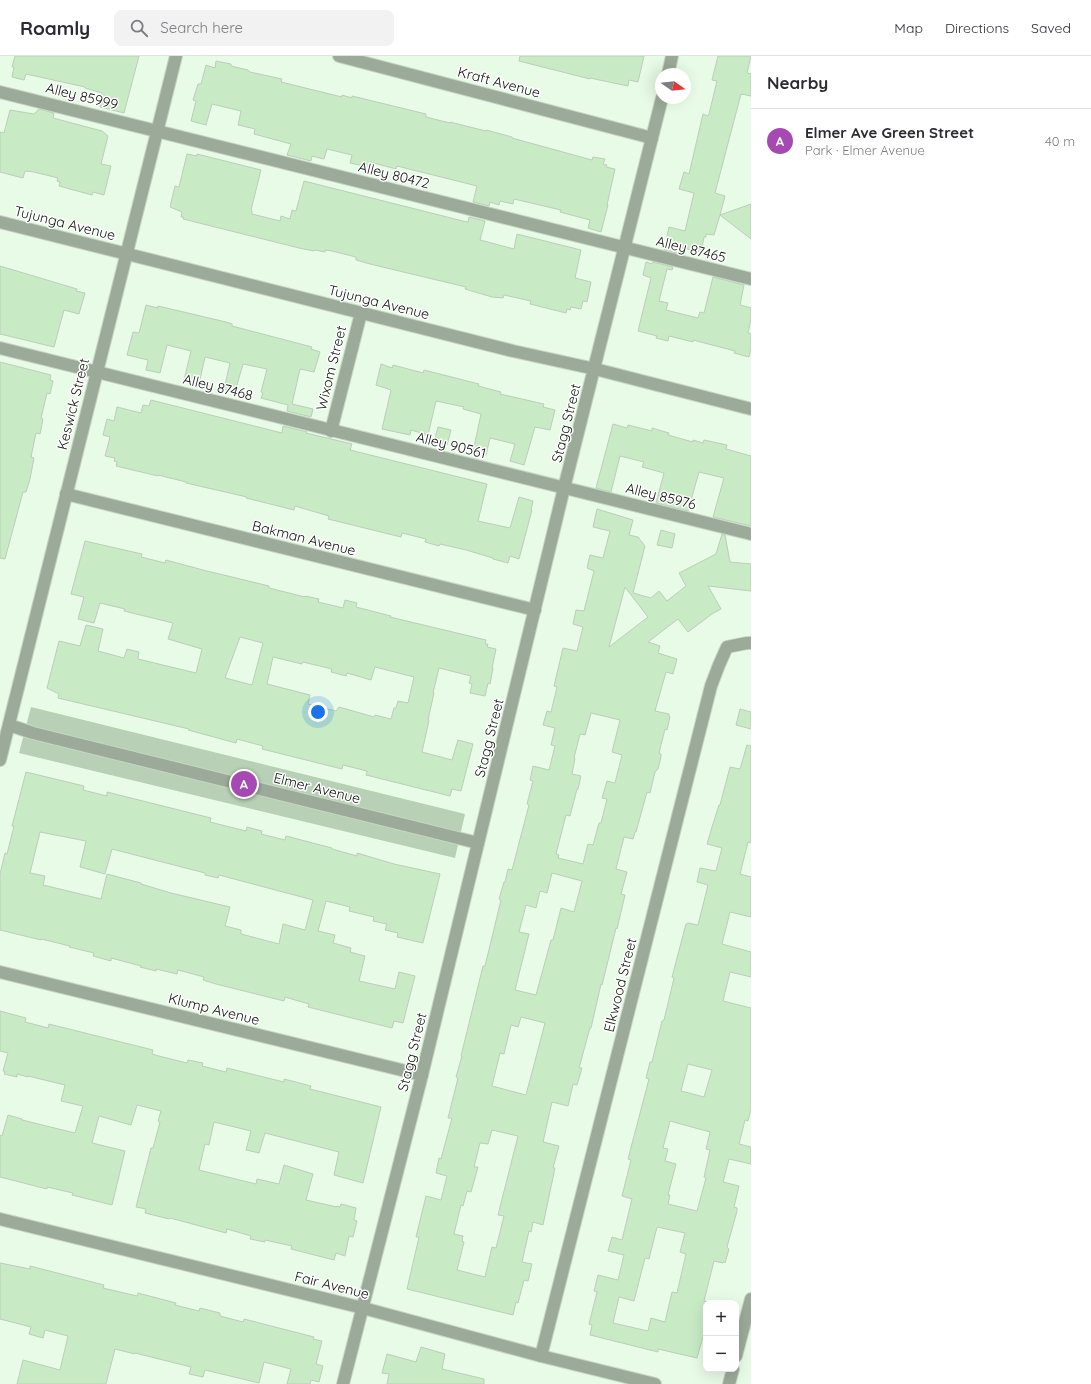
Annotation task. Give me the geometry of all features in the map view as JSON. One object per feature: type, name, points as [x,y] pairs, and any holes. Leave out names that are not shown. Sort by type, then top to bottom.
[{"type":"street","name":"Keswick Street","points":[[0,760],[176,56]]},
{"type":"street","name":"Kraft Avenue","points":[[339,56],[652,138]]},
{"type":"street","points":[[669,68],[672,56]]},
{"type":"street","name":"Alley 85999","points":[[0,92],[157,130]]},
{"type":"street","name":"Stagg Street","points":[[343,1384],[422,1075],[564,488],[660,104]]},
{"type":"street","name":"Alley 80472","points":[[157,130],[624,249]]},
{"type":"street","name":"Tujunga Avenue","points":[[0,222],[126,255],[513,351],[595,369],[751,409]]},
{"type":"street","name":"Alley 87465","points":[[624,249],[751,279]]},
{"type":"street","name":"Wixom Street","points":[[331,431],[361,313]]},
{"type":"street","name":"Alley 87468","points":[[0,348],[331,431]]},
{"type":"street","name":"Alley 90561","points":[[331,431],[564,488]]},
{"type":"street","name":"Alley 85976","points":[[564,488],[751,534]]},
{"type":"street","name":"Bakman Avenue","points":[[66,494],[535,610]]},
{"type":"street","name":"Elkwood Street","points":[[541,1356],[711,686],[718,665],[727,647],[748,643],[751,644]]},
{"type":"street","name":"Elmer Avenue","points":[[9,725],[478,843]]},
{"type":"street","name":"Klump Avenue","points":[[0,972],[422,1075]]},
{"type":"street","name":"Fair Avenue","points":[[0,1218],[363,1308],[541,1356],[655,1384]]},
{"type":"street","points":[[739,1345],[751,1299]]},
{"type":"street","points":[[729,1384],[732,1372]]},
{"type":"green space","points":[[31,707],[465,814],[455,858],[19,753]]},
{"type":"building","points":[[15,56],[139,56],[124,113],[100,107],[101,105],[99,105],[102,93],[85,87],[26,74],[24,80],[12,77],[14,67],[12,67]]},
{"type":"building","points":[[520,56],[644,56],[638,82],[629,80],[628,86],[590,79],[519,61]]},
{"type":"building","points":[[718,56],[751,56],[747,73],[751,74],[751,96],[741,94],[715,193],[725,196],[714,235],[706,234],[701,252],[678,247],[676,253],[664,250],[669,227],[685,231],[694,193],[679,189],[684,172],[689,174],[703,114],[708,116],[709,114],[717,81],[712,80]]},
{"type":"building","points":[[216,61],[231,64],[231,66],[248,70],[250,72],[282,79],[281,82],[342,97],[342,95],[352,98],[352,96],[426,114],[426,117],[486,130],[592,160],[593,157],[605,159],[603,164],[607,165],[606,167],[615,169],[601,232],[588,228],[590,220],[560,212],[561,210],[514,199],[513,204],[500,201],[499,205],[490,202],[489,206],[473,202],[477,186],[397,166],[396,169],[370,162],[368,167],[350,163],[352,155],[327,149],[324,159],[312,156],[311,161],[287,155],[291,144],[254,134],[255,129],[238,125],[241,111],[212,104],[206,125],[191,121],[196,101],[193,100],[198,84],[201,84],[206,65],[215,68]]},
{"type":"building","points":[[39,109],[54,113],[53,118],[102,131],[108,136],[101,164],[111,166],[104,195],[93,192],[92,195],[59,186],[60,182],[57,181],[58,178],[34,172],[25,171],[23,178],[0,172],[0,132],[4,133],[10,110],[34,114]]},
{"type":"building","points":[[187,154],[197,156],[197,154],[261,170],[251,210],[252,214],[280,221],[281,216],[290,219],[292,210],[296,211],[304,181],[463,221],[468,222],[469,217],[485,221],[480,240],[514,249],[517,234],[581,250],[575,278],[591,282],[587,302],[583,301],[581,309],[571,307],[570,310],[567,309],[566,313],[530,304],[531,301],[504,295],[503,298],[492,297],[465,289],[466,287],[370,264],[356,260],[356,257],[332,251],[314,251],[299,248],[183,219],[184,217],[181,217],[182,212],[170,207],[175,186],[179,187]]},
{"type":"building","points":[[751,204],[751,239],[720,215]]},
{"type":"building","points":[[646,262],[652,264],[653,262],[673,267],[672,270],[667,269],[659,301],[668,303],[666,310],[698,318],[700,312],[704,313],[713,277],[744,285],[740,305],[751,308],[751,319],[748,333],[751,334],[751,348],[749,357],[734,353],[735,351],[693,340],[693,342],[669,336],[668,341],[656,338],[657,336],[638,331],[651,278],[643,275]]},
{"type":"building","points":[[0,266],[77,289],[76,291],[85,293],[79,314],[64,310],[54,347],[0,334]]},
{"type":"building","points":[[146,305],[158,308],[158,306],[226,322],[232,324],[232,326],[312,347],[311,349],[320,352],[314,372],[300,369],[292,404],[313,409],[311,417],[287,411],[288,405],[261,398],[263,393],[261,392],[267,369],[243,364],[235,392],[224,389],[230,363],[205,357],[199,384],[184,380],[191,351],[167,345],[160,373],[146,370],[148,360],[127,355],[133,332],[139,333]]},
{"type":"building","points":[[0,362],[51,375],[50,380],[53,381],[50,394],[47,393],[41,418],[43,419],[40,434],[36,433],[31,457],[34,458],[30,479],[26,492],[23,492],[5,559],[0,558]]},
{"type":"building","points":[[381,364],[392,368],[393,365],[423,373],[424,370],[479,384],[478,386],[501,392],[500,394],[544,404],[543,407],[555,410],[550,430],[535,427],[524,465],[510,461],[515,444],[490,438],[486,455],[473,452],[481,414],[463,409],[464,407],[436,401],[428,435],[411,430],[410,435],[382,429],[391,390],[376,385]]},
{"type":"building","points":[[151,400],[282,433],[283,426],[307,432],[306,433],[352,444],[350,450],[487,484],[478,521],[510,528],[519,497],[533,501],[519,559],[510,556],[508,563],[466,550],[440,544],[439,546],[425,542],[426,539],[402,533],[401,537],[328,519],[329,516],[295,506],[294,510],[158,475],[116,466],[117,462],[114,461],[115,458],[105,456],[110,437],[103,435],[107,419],[114,421],[117,407],[141,413],[143,405],[149,406]]},
{"type":"building","points":[[613,424],[627,428],[628,425],[652,431],[652,428],[669,433],[668,435],[693,442],[693,440],[703,443],[704,440],[727,445],[726,449],[751,456],[751,526],[713,517],[724,478],[699,472],[688,511],[656,503],[664,473],[642,467],[644,462],[620,456],[611,492],[596,488]]},
{"type":"building","points":[[438,427],[451,430],[447,445],[434,442]]},
{"type":"building","points":[[597,509],[633,520],[629,535],[638,537],[645,546],[633,593],[651,598],[659,591],[667,601],[686,586],[679,573],[716,554],[722,534],[725,535],[730,562],[751,564],[751,591],[708,586],[721,609],[688,632],[678,619],[648,642],[660,646],[658,653],[677,659],[673,674],[666,672],[655,711],[669,714],[670,717],[667,730],[665,729],[659,753],[661,754],[661,757],[658,769],[655,772],[650,793],[647,792],[636,832],[633,839],[624,837],[616,869],[627,872],[621,894],[625,895],[602,985],[601,984],[591,1028],[579,1068],[582,1068],[577,1085],[573,1084],[568,1106],[552,1102],[543,1142],[559,1146],[553,1168],[555,1168],[543,1225],[533,1222],[531,1232],[529,1231],[522,1262],[532,1264],[528,1281],[524,1280],[513,1315],[407,1289],[419,1237],[416,1237],[426,1196],[441,1200],[447,1176],[436,1173],[439,1158],[441,1159],[452,1118],[448,1118],[458,1078],[456,1077],[501,900],[499,899],[508,869],[512,870],[529,805],[527,804],[533,781],[530,780],[533,766],[549,770],[555,746],[551,745],[555,728],[543,725],[547,711],[551,712],[557,687],[554,686],[563,648],[577,651],[583,627],[573,624],[576,610],[584,611],[594,571],[587,568],[590,555],[603,558],[610,531],[593,527]],"holes":[[[625,587],[648,617],[609,647]],[[591,713],[620,720],[612,752],[622,755],[615,783],[607,781],[602,798],[607,799],[601,823],[599,823],[593,845],[588,844],[583,864],[558,858],[559,855],[556,854],[566,815],[570,816],[578,789],[581,776],[572,774],[574,758],[580,734],[585,735]],[[552,873],[582,881],[574,912],[561,908],[536,995],[515,990],[529,934],[519,932],[526,905],[536,908],[540,891],[547,893]],[[521,1017],[545,1023],[526,1095],[492,1086],[500,1053],[504,1054],[511,1025],[518,1027]],[[492,1130],[518,1136],[498,1215],[504,1216],[496,1248],[492,1247],[485,1277],[457,1270],[464,1242],[462,1241],[463,1236],[454,1234],[461,1205],[463,1206],[467,1191],[471,1192],[478,1167],[474,1167],[480,1143],[488,1144]]]},
{"type":"building","points":[[661,530],[675,534],[672,548],[657,545]]},
{"type":"building","points":[[85,541],[142,554],[141,557],[165,563],[166,560],[269,586],[269,588],[319,599],[318,602],[343,608],[345,600],[357,603],[356,607],[391,616],[390,617],[486,640],[485,644],[488,644],[487,647],[496,649],[490,684],[488,683],[485,696],[470,693],[472,684],[469,683],[471,676],[439,668],[422,752],[452,760],[458,740],[473,744],[461,791],[452,789],[450,796],[366,775],[367,771],[343,765],[342,769],[262,749],[263,746],[237,739],[236,743],[188,730],[189,729],[58,698],[59,694],[47,688],[59,641],[80,646],[86,625],[103,629],[98,651],[124,658],[127,649],[139,652],[138,659],[196,673],[202,649],[168,639],[173,623],[124,611],[125,609],[100,603],[94,623],[78,619],[84,597],[71,594]],"holes":[[[240,637],[263,643],[252,685],[225,678]],[[273,657],[302,664],[303,662],[332,669],[331,672],[346,676],[347,673],[371,680],[375,667],[414,677],[408,703],[398,701],[391,719],[375,715],[374,717],[339,707],[336,711],[308,704],[310,695],[267,684]]]},
{"type":"building","points":[[740,709],[751,712],[751,729],[736,725]]},
{"type":"building","points":[[747,745],[751,746],[751,843],[748,842],[740,874],[751,877],[751,917],[730,912],[722,944],[751,952],[751,977],[730,972],[723,1001],[751,1008],[751,1109],[748,1121],[745,1120],[739,1144],[751,1147],[751,1164],[729,1159],[723,1182],[739,1186],[734,1207],[737,1208],[737,1211],[727,1247],[729,1249],[725,1263],[714,1261],[704,1300],[703,1300],[703,1337],[697,1358],[658,1349],[658,1352],[590,1335],[592,1325],[589,1324],[597,1292],[594,1291],[598,1275],[618,1280],[624,1255],[608,1251],[612,1237],[622,1240],[632,1199],[622,1196],[631,1160],[628,1159],[649,1079],[646,1078],[650,1062],[652,1062],[662,1021],[664,1020],[674,978],[672,977],[686,924],[698,925],[708,885],[697,882],[700,868],[716,871],[722,848],[707,844],[720,805],[730,767],[740,769]],"holes":[[[688,1064],[712,1070],[704,1097],[681,1091]],[[670,1121],[710,1132],[706,1149],[710,1150],[704,1177],[706,1178],[697,1211],[668,1204],[670,1195],[668,1195],[676,1164],[665,1161],[668,1149],[663,1148]],[[657,1227],[685,1233],[680,1252],[686,1254],[677,1293],[672,1292],[665,1322],[651,1318],[648,1331],[613,1323],[619,1297],[634,1301],[645,1258],[649,1259]]]},
{"type":"building","points":[[26,772],[84,786],[83,790],[107,796],[107,792],[211,818],[210,822],[246,831],[247,827],[262,831],[261,834],[285,840],[286,836],[357,856],[357,853],[394,864],[440,874],[423,943],[397,937],[398,933],[385,930],[387,924],[373,921],[374,917],[349,911],[350,907],[326,901],[318,931],[335,935],[333,943],[351,948],[350,952],[365,956],[359,981],[395,989],[399,972],[415,976],[403,1023],[394,1021],[392,1028],[308,1007],[309,1004],[285,997],[284,1001],[216,984],[203,980],[204,977],[178,970],[177,974],[156,969],[156,971],[111,958],[111,961],[93,956],[94,953],[69,947],[70,946],[0,930],[0,874],[14,826],[12,826]],"holes":[[[40,832],[86,841],[80,867],[105,874],[112,849],[205,873],[205,875],[218,878],[219,875],[313,900],[305,930],[283,924],[279,944],[241,934],[241,930],[225,926],[230,907],[171,893],[107,874],[101,899],[43,885],[45,876],[30,873]]]},
{"type":"building","points":[[0,1011],[26,1018],[25,1022],[48,1028],[49,1024],[153,1050],[152,1054],[155,1055],[187,1063],[188,1060],[203,1063],[202,1066],[226,1072],[227,1068],[284,1082],[284,1079],[311,1086],[310,1089],[381,1107],[363,1183],[334,1175],[339,1152],[265,1133],[259,1153],[246,1150],[251,1131],[214,1122],[209,1145],[205,1144],[199,1170],[256,1184],[257,1179],[279,1184],[284,1165],[313,1174],[306,1200],[337,1207],[340,1207],[341,1204],[356,1208],[354,1220],[357,1221],[353,1237],[349,1236],[345,1256],[336,1253],[334,1260],[291,1249],[292,1246],[265,1240],[265,1242],[250,1239],[251,1236],[227,1229],[226,1233],[145,1213],[146,1209],[136,1207],[151,1148],[153,1148],[160,1122],[158,1121],[161,1111],[137,1105],[131,1125],[99,1116],[92,1143],[125,1151],[112,1205],[72,1195],[73,1193],[47,1187],[47,1189],[0,1177],[0,1135],[2,1136],[8,1115],[75,1133],[83,1106],[61,1101],[65,1085],[17,1074],[17,1077],[4,1074],[5,1071],[3,1071],[8,1053],[0,1051]]},
{"type":"building","points":[[0,1263],[30,1269],[30,1266],[104,1285],[103,1288],[137,1296],[138,1293],[199,1311],[200,1308],[220,1313],[220,1316],[243,1322],[244,1319],[314,1337],[313,1339],[322,1341],[316,1364],[323,1366],[319,1382],[311,1380],[310,1384],[287,1384],[291,1369],[264,1362],[259,1383],[205,1370],[203,1377],[189,1374],[191,1367],[115,1349],[106,1384],[17,1384],[23,1360],[60,1370],[68,1336],[45,1330],[43,1338],[29,1334],[31,1327],[0,1319]]},
{"type":"building","points":[[421,1347],[445,1354],[442,1369],[484,1379],[484,1384],[387,1384],[389,1374],[382,1373],[387,1354],[416,1362]]},
{"type":"place","name":"Elmer Ave Green Street","points":[[244,784]]}]
